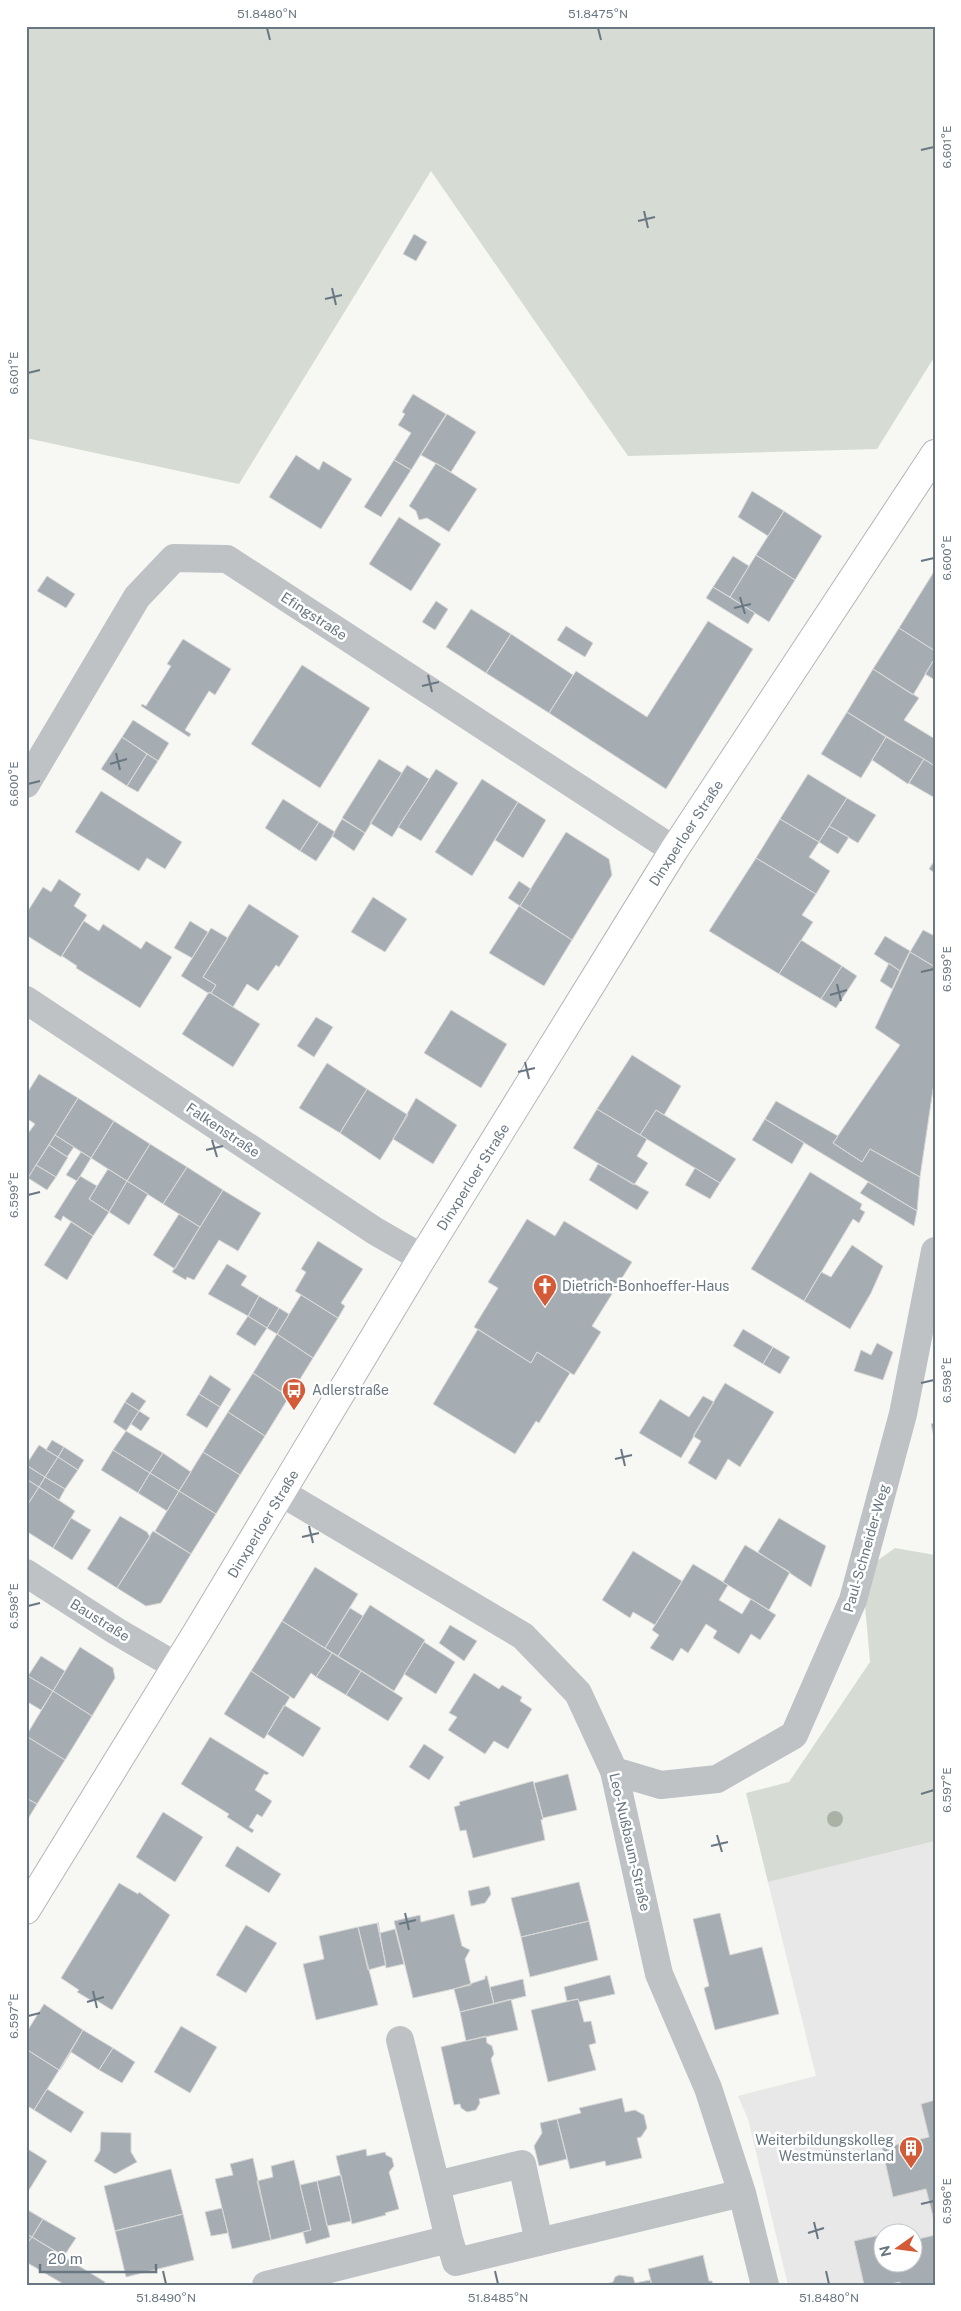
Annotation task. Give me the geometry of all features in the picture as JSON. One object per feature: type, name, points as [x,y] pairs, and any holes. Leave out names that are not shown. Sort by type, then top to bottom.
[{"type":"main road","name":"Dinxperloer Straße","points":[[26,1910],[282,1492],[422,1258],[674,850],[935,454]]},
{"type":"street","name":"Efingstraße","points":[[26,784],[137,597],[174,558],[227,559],[674,850]]},
{"type":"street","name":"Falkenstraße","points":[[26,1000],[375,1231],[422,1258]]},
{"type":"street","name":"Paul-Schneider-Weg","points":[[614,1771],[661,1784],[717,1779],[794,1734],[853,1600],[903,1414],[935,1251]]},
{"type":"street","name":"Leo-Nußbaum-Straße","points":[[282,1492],[523,1636],[578,1693],[614,1771],[659,1974],[708,2088],[742,2193],[764,2285]]},
{"type":"street","name":"Baustraße","points":[[26,1572],[116,1631],[176,1666]]},
{"type":"street","points":[[400,2040],[456,2262],[742,2193]]},
{"type":"street","points":[[436,2185],[522,2164],[539,2242]]},
{"type":"street","points":[[266,2285],[449,2239]]},
{"type":"shaded area","points":[[26,26],[935,26],[935,356],[877,449],[628,456],[431,171],[239,484],[26,438]]},
{"type":"shaded area","points":[[895,1548],[935,1555],[935,1841],[768,1882],[746,1793],[789,1782],[870,1662],[863,1582],[870,1566]]},
{"type":"shaded area","points":[[935,1841],[935,2285],[788,2285],[748,2119],[738,2096],[816,2076],[768,1882]]},
{"type":"building","points":[[414,234],[427,242],[416,261],[403,254]]},
{"type":"building","points":[[413,394],[446,414],[411,470],[394,460],[411,433],[398,425],[405,414],[402,412]]},
{"type":"building","points":[[447,414],[476,432],[451,472],[421,455]]},
{"type":"building","points":[[296,455],[319,470],[323,461],[352,479],[321,529],[269,497]]},
{"type":"building","points":[[394,460],[411,470],[381,517],[364,507]]},
{"type":"building","points":[[436,463],[477,489],[449,532],[427,518],[419,520],[416,511],[409,506]]},
{"type":"building","points":[[752,491],[784,511],[768,536],[738,517]]},
{"type":"building","points":[[784,511],[822,536],[795,580],[756,555]]},
{"type":"building","points":[[399,517],[441,544],[411,591],[369,564]]},
{"type":"building","points":[[756,555],[795,580],[769,622],[730,597]]},
{"type":"building","points":[[733,556],[749,566],[730,597],[713,587]]},
{"type":"building","points":[[935,570],[935,651],[899,628]]},
{"type":"building","points":[[47,576],[75,594],[66,608],[37,591]]},
{"type":"building","points":[[713,587],[755,613],[748,624],[706,598]]},
{"type":"building","points":[[436,601],[448,609],[435,630],[422,622]]},
{"type":"building","points":[[471,609],[511,634],[486,673],[446,647]]},
{"type":"building","points":[[708,621],[753,649],[666,789],[549,713],[576,671],[647,717]]},
{"type":"building","points":[[566,626],[593,643],[585,657],[557,640]]},
{"type":"building","points":[[899,628],[935,651],[935,658],[913,695],[873,669]]},
{"type":"building","points":[[511,634],[573,675],[549,713],[486,673]]},
{"type":"building","points":[[183,639],[231,669],[215,695],[209,691],[185,730],[191,734],[189,737],[141,706],[142,704],[146,706],[171,666],[167,664]]},
{"type":"building","points":[[935,658],[935,680],[925,674]]},
{"type":"building","points":[[302,665],[370,708],[320,788],[251,744]]},
{"type":"building","points":[[873,669],[919,698],[904,720],[935,739],[935,766],[847,712]]},
{"type":"building","points":[[847,712],[886,737],[861,778],[821,754]]},
{"type":"building","points":[[133,720],[169,743],[158,761],[122,737]]},
{"type":"building","points":[[122,737],[147,754],[127,786],[101,769]]},
{"type":"building","points":[[886,737],[924,759],[908,784],[872,760]]},
{"type":"building","points":[[147,754],[158,761],[138,792],[127,786]]},
{"type":"building","points":[[379,759],[402,773],[365,833],[342,818]]},
{"type":"building","points":[[924,759],[935,766],[935,798],[909,783]]},
{"type":"building","points":[[407,765],[429,779],[392,837],[370,823]]},
{"type":"building","points":[[436,769],[458,783],[421,841],[398,827]]},
{"type":"building","points":[[808,774],[847,798],[819,842],[780,819]]},
{"type":"building","points":[[482,779],[518,802],[472,876],[435,852]]},
{"type":"building","points":[[101,791],[182,842],[165,869],[147,858],[139,871],[75,832]]},
{"type":"building","points":[[847,798],[876,815],[858,843],[829,826]]},
{"type":"building","points":[[283,799],[319,822],[300,851],[265,828]]},
{"type":"building","points":[[518,802],[546,820],[523,858],[495,840]]},
{"type":"building","points":[[342,819],[365,833],[354,851],[332,836]]},
{"type":"building","points":[[780,819],[819,842],[809,857],[830,871],[816,894],[756,858]]},
{"type":"building","points":[[319,822],[335,832],[316,861],[300,851]]},
{"type":"building","points":[[829,826],[849,837],[838,854],[819,842]]},
{"type":"building","points":[[566,832],[609,859],[612,875],[572,940],[520,906]]},
{"type":"building","points":[[756,858],[816,894],[802,915],[813,922],[779,974],[709,931]]},
{"type":"building","points":[[935,860],[935,873],[929,869]]},
{"type":"building","points":[[59,879],[81,894],[74,906],[87,915],[61,957],[26,935],[26,914],[43,887],[51,892]]},
{"type":"building","points":[[519,881],[531,889],[520,906],[508,898]]},
{"type":"building","points":[[373,897],[407,919],[385,952],[351,932]]},
{"type":"building","points":[[249,904],[299,936],[279,967],[276,965],[258,991],[247,984],[233,1007],[211,993],[216,985],[203,977]]},
{"type":"building","points":[[519,906],[572,940],[544,986],[489,953]]},
{"type":"building","points":[[84,921],[99,931],[103,924],[141,949],[146,941],[172,957],[140,1008],[76,968],[77,966],[62,956]]},
{"type":"building","points":[[190,921],[208,932],[192,958],[174,948]]},
{"type":"building","points":[[211,928],[228,938],[203,977],[216,985],[211,993],[208,993],[181,976]]},
{"type":"building","points":[[923,930],[935,936],[935,967],[910,952]]},
{"type":"building","points":[[885,936],[910,951],[900,971],[874,954]]},
{"type":"building","points":[[801,940],[842,966],[821,999],[779,974]]},
{"type":"building","points":[[910,952],[935,967],[935,1076],[920,1177],[870,1149],[862,1162],[833,1143],[900,1045],[875,1028]]},
{"type":"building","points":[[889,963],[900,971],[892,989],[880,981]]},
{"type":"building","points":[[842,966],[857,976],[836,1008],[821,999]]},
{"type":"building","points":[[209,992],[260,1024],[233,1067],[182,1034]]},
{"type":"building","points":[[451,1010],[507,1044],[481,1088],[424,1053]]},
{"type":"building","points":[[316,1017],[333,1027],[314,1057],[297,1046]]},
{"type":"building","points":[[632,1055],[681,1086],[664,1115],[656,1110],[640,1135],[597,1109]]},
{"type":"building","points":[[327,1063],[367,1089],[340,1133],[299,1108]]},
{"type":"building","points":[[39,1074],[78,1098],[26,1181],[28,1177],[26,1176],[26,1131],[29,1132],[35,1124],[26,1118],[26,1095]]},
{"type":"building","points":[[367,1089],[408,1115],[380,1160],[340,1133]]},
{"type":"building","points":[[78,1098],[114,1121],[91,1158],[55,1135]]},
{"type":"building","points":[[416,1098],[457,1125],[433,1164],[393,1139]]},
{"type":"building","points":[[776,1101],[838,1136],[833,1143],[862,1162],[870,1149],[920,1177],[917,1211],[765,1119]]},
{"type":"building","points":[[597,1109],[647,1139],[637,1156],[648,1163],[634,1185],[573,1148]]},
{"type":"building","points":[[656,1110],[736,1159],[720,1183],[640,1135]]},
{"type":"building","points":[[765,1119],[804,1143],[792,1164],[752,1140]]},
{"type":"building","points":[[114,1121],[150,1144],[127,1181],[91,1158]]},
{"type":"building","points":[[55,1135],[74,1147],[67,1157],[49,1145]]},
{"type":"building","points":[[150,1144],[187,1167],[163,1204],[127,1181]]},
{"type":"building","points":[[49,1145],[68,1157],[56,1177],[36,1165]]},
{"type":"building","points":[[81,1152],[91,1158],[77,1181],[66,1175]]},
{"type":"building","points":[[598,1164],[649,1192],[637,1210],[589,1180]]},
{"type":"building","points":[[36,1165],[56,1177],[47,1190],[28,1178]]},
{"type":"building","points":[[187,1167],[223,1190],[200,1227],[163,1204]]},
{"type":"building","points":[[695,1168],[720,1183],[710,1199],[685,1185]]},
{"type":"building","points":[[108,1169],[127,1181],[109,1212],[89,1199]]},
{"type":"building","points":[[810,1172],[862,1204],[860,1209],[865,1212],[859,1223],[853,1219],[804,1301],[751,1269]]},
{"type":"building","points":[[80,1176],[97,1186],[89,1199],[109,1212],[93,1236],[63,1216],[61,1221],[54,1217]]},
{"type":"building","points":[[127,1181],[148,1194],[129,1225],[109,1212]]},
{"type":"building","points":[[868,1182],[917,1211],[914,1226],[860,1193]]},
{"type":"building","points":[[223,1190],[261,1213],[238,1251],[219,1240],[194,1280],[187,1277],[186,1280],[172,1272]]},
{"type":"building","points":[[179,1214],[200,1227],[175,1269],[153,1255]]},
{"type":"building","name":"Dietrich-Bonhoeffer-Haus","points":[[527,1219],[555,1236],[564,1221],[632,1262],[592,1326],[601,1332],[574,1375],[537,1352],[531,1363],[474,1327],[498,1288],[488,1282]]},
{"type":"building","points":[[71,1222],[93,1236],[67,1280],[44,1265]]},
{"type":"building","points":[[318,1241],[363,1269],[341,1303],[345,1306],[338,1318],[295,1291],[306,1272],[301,1269]]},
{"type":"building","points":[[852,1245],[883,1266],[871,1293],[850,1329],[804,1301],[821,1272],[831,1277]]},
{"type":"building","points":[[227,1264],[247,1276],[241,1285],[259,1296],[248,1316],[208,1294]]},
{"type":"building","points":[[301,1295],[338,1318],[313,1358],[277,1334]]},
{"type":"building","points":[[259,1296],[279,1308],[267,1328],[248,1316]]},
{"type":"building","points":[[279,1308],[289,1314],[277,1334],[267,1328]]},
{"type":"building","points":[[248,1316],[267,1328],[255,1346],[236,1334]]},
{"type":"building","points":[[478,1329],[531,1363],[537,1352],[570,1373],[539,1423],[536,1421],[515,1454],[433,1404]]},
{"type":"building","points":[[743,1329],[773,1347],[763,1364],[733,1346]]},
{"type":"building","points":[[277,1334],[313,1358],[289,1397],[253,1373]]},
{"type":"building","points":[[877,1343],[893,1352],[883,1380],[854,1371],[861,1350],[871,1355]]},
{"type":"building","points":[[773,1347],[790,1357],[780,1374],[763,1364]]},
{"type":"building","points":[[253,1373],[289,1397],[265,1436],[228,1412]]},
{"type":"building","points":[[210,1375],[231,1389],[220,1407],[199,1394]]},
{"type":"building","points":[[725,1383],[774,1412],[740,1467],[728,1459],[716,1480],[688,1463],[701,1441],[693,1436]]},
{"type":"building","points":[[132,1392],[146,1401],[139,1411],[125,1402]]},
{"type":"building","points":[[199,1394],[220,1407],[207,1428],[186,1415]]},
{"type":"building","points":[[703,1396],[714,1402],[681,1458],[639,1433],[660,1399],[689,1417]]},
{"type":"building","points":[[125,1402],[139,1411],[126,1431],[113,1422]]},
{"type":"building","points":[[139,1411],[150,1418],[141,1431],[131,1424]]},
{"type":"building","points":[[228,1412],[265,1436],[240,1475],[203,1452]]},
{"type":"building","points":[[935,1423],[935,1441],[931,1424]]},
{"type":"building","points":[[126,1431],[163,1453],[150,1473],[113,1450]]},
{"type":"building","points":[[52,1440],[64,1447],[58,1457],[46,1450]]},
{"type":"building","points":[[39,1445],[58,1457],[45,1477],[26,1465]]},
{"type":"building","points":[[64,1447],[84,1460],[78,1470],[58,1457]]},
{"type":"building","points":[[113,1450],[150,1473],[138,1493],[101,1470]]},
{"type":"building","points":[[203,1452],[240,1475],[216,1514],[179,1491]]},
{"type":"building","points":[[163,1453],[191,1472],[179,1491],[150,1473]]},
{"type":"building","points":[[58,1457],[78,1470],[65,1489],[45,1477]]},
{"type":"building","points":[[26,1465],[45,1477],[39,1487],[26,1479]]},
{"type":"building","points":[[150,1473],[179,1491],[167,1511],[138,1493]]},
{"type":"building","points":[[45,1477],[65,1489],[59,1500],[39,1487]]},
{"type":"building","points":[[26,1479],[39,1487],[26,1507]]},
{"type":"building","points":[[39,1487],[75,1511],[53,1548],[26,1531],[26,1507]]},
{"type":"building","points":[[179,1491],[216,1514],[191,1554],[155,1531]]},
{"type":"building","points":[[120,1516],[147,1532],[150,1537],[117,1588],[87,1569]]},
{"type":"building","points":[[71,1518],[91,1530],[72,1560],[53,1548]]},
{"type":"building","points":[[779,1518],[826,1546],[811,1587],[758,1552]]},
{"type":"building","points":[[153,1531],[191,1554],[161,1603],[146,1606],[117,1588]]},
{"type":"building","points":[[745,1545],[790,1572],[769,1610],[723,1582]]},
{"type":"building","points":[[633,1551],[682,1581],[655,1625],[633,1612],[630,1618],[602,1600]]},
{"type":"building","points":[[693,1564],[728,1585],[719,1600],[742,1614],[751,1599],[776,1615],[760,1640],[751,1634],[739,1654],[713,1638],[717,1631],[706,1624],[688,1653],[681,1648],[673,1661],[650,1648],[659,1635],[652,1630]]},
{"type":"building","points":[[315,1567],[358,1594],[325,1648],[282,1621]]},
{"type":"building","points":[[370,1605],[425,1640],[394,1691],[338,1656]]},
{"type":"building","points":[[350,1608],[363,1616],[338,1656],[325,1648]]},
{"type":"building","points":[[282,1621],[332,1653],[316,1677],[311,1673],[294,1699],[251,1671]]},
{"type":"building","points":[[450,1625],[477,1641],[464,1661],[439,1643]]},
{"type":"building","points":[[424,1642],[455,1662],[436,1694],[404,1674]]},
{"type":"building","points":[[80,1647],[113,1668],[115,1678],[92,1716],[53,1691]]},
{"type":"building","points":[[332,1653],[361,1671],[346,1695],[316,1677]]},
{"type":"building","points":[[41,1656],[65,1671],[53,1691],[28,1676]]},
{"type":"building","points":[[251,1671],[290,1697],[264,1739],[224,1714]]},
{"type":"building","points":[[361,1671],[403,1698],[388,1721],[346,1695]]},
{"type":"building","points":[[474,1673],[499,1689],[502,1685],[522,1697],[520,1701],[532,1709],[508,1749],[494,1741],[485,1754],[448,1730],[457,1717],[449,1713]]},
{"type":"building","points":[[28,1676],[53,1691],[41,1710],[26,1701],[26,1679]]},
{"type":"building","points":[[53,1691],[92,1716],[65,1760],[26,1736]]},
{"type":"building","points":[[284,1705],[321,1728],[303,1757],[267,1734]]},
{"type":"building","points":[[26,1736],[65,1760],[37,1804],[26,1798]]},
{"type":"building","points":[[210,1737],[269,1773],[267,1775],[264,1774],[255,1790],[272,1801],[262,1817],[257,1814],[249,1827],[254,1830],[252,1833],[227,1817],[229,1814],[181,1784]]},
{"type":"building","points":[[424,1744],[444,1757],[429,1780],[409,1767]]},
{"type":"building","points":[[568,1774],[577,1810],[543,1818],[534,1783]]},
{"type":"building","points":[[533,1781],[543,1819],[541,1820],[545,1840],[473,1858],[466,1830],[460,1831],[454,1807],[460,1805],[459,1802]]},
{"type":"building","points":[[26,1798],[37,1804],[26,1822]]},
{"type":"building","points":[[163,1812],[203,1837],[175,1882],[136,1857]]},
{"type":"building","points":[[237,1846],[281,1874],[269,1893],[225,1866]]},
{"type":"building","points":[[579,1882],[589,1921],[521,1937],[511,1898]]},
{"type":"building","points":[[119,1883],[138,1894],[139,1892],[170,1915],[112,2010],[94,1999],[92,2001],[77,1992],[79,1990],[61,1978]]},
{"type":"building","points":[[489,1886],[491,1894],[485,1903],[471,1906],[468,1891]]},
{"type":"building","points":[[720,1913],[730,1955],[762,1947],[779,2014],[715,2030],[704,1988],[709,1986],[693,1919]]},
{"type":"building","points":[[454,1914],[462,1946],[470,1950],[465,1959],[471,1985],[413,1998],[394,1921],[420,1915],[421,1922]]},
{"type":"building","points":[[589,1921],[598,1960],[530,1977],[521,1937]]},
{"type":"building","points":[[378,1922],[380,1933],[395,1929],[404,1964],[386,1968]]},
{"type":"building","points":[[377,1923],[386,1965],[368,1970],[358,1927]]},
{"type":"building","points":[[246,1925],[277,1943],[246,1993],[216,1975]]},
{"type":"building","points":[[358,1927],[378,2005],[316,2020],[303,1964],[324,1959],[319,1936]]},
{"type":"building","points":[[610,1975],[615,1994],[579,2002],[578,1999],[567,2001],[564,1987]]},
{"type":"building","points":[[485,1976],[487,1976],[494,2004],[460,2012],[454,1989],[485,1979]]},
{"type":"building","points":[[523,1979],[526,1996],[494,2004],[490,1987]]},
{"type":"building","points":[[511,1999],[518,2030],[466,2041],[460,2012]]},
{"type":"building","points":[[578,1999],[584,2022],[591,2021],[596,2043],[589,2045],[596,2070],[548,2082],[531,2010]]},
{"type":"building","points":[[44,2004],[83,2030],[59,2070],[26,2049],[26,2033]]},
{"type":"building","points":[[181,2026],[217,2047],[190,2093],[154,2072]]},
{"type":"building","points":[[83,2030],[113,2048],[99,2070],[71,2052],[60,2070]]},
{"type":"building","points":[[486,2036],[487,2043],[492,2046],[494,2054],[491,2059],[500,2094],[479,2099],[480,2103],[476,2110],[467,2112],[461,2108],[460,2104],[454,2105],[441,2047]]},
{"type":"building","points":[[113,2048],[135,2062],[122,2083],[99,2070]]},
{"type":"building","points":[[26,2049],[59,2070],[34,2110],[26,2105]]},
{"type":"building","points":[[47,2089],[84,2112],[71,2133],[34,2110]]},
{"type":"building","points":[[622,2098],[625,2112],[635,2110],[644,2115],[647,2128],[641,2137],[637,2138],[642,2158],[606,2166],[605,2161],[570,2169],[557,2119],[581,2113],[579,2108]]},
{"type":"building","name":"Weiterbildungskolleg Westmünsterland","points":[[935,2100],[935,2225],[926,2189],[893,2197],[882,2148],[929,2137],[921,2104]]},
{"type":"building","points":[[557,2119],[567,2159],[539,2166],[534,2146],[542,2133],[540,2123]]},
{"type":"building","points":[[101,2132],[131,2133],[131,2152],[137,2162],[115,2174],[94,2161],[100,2151]]},
{"type":"building","points":[[26,2148],[47,2161],[29,2190],[26,2188]]},
{"type":"building","points":[[366,2149],[367,2156],[385,2152],[386,2155],[392,2158],[394,2166],[389,2172],[399,2209],[385,2213],[386,2215],[352,2224],[336,2156]]},
{"type":"building","points":[[253,2158],[271,2240],[232,2249],[215,2179],[233,2175],[230,2164]]},
{"type":"building","points":[[294,2160],[311,2230],[271,2240],[257,2181],[273,2177],[271,2166]]},
{"type":"building","points":[[171,2169],[183,2214],[115,2231],[104,2186]]},
{"type":"building","points":[[341,2175],[351,2221],[327,2226],[317,2181]]},
{"type":"building","points":[[317,2181],[330,2237],[306,2244],[303,2232],[311,2230],[300,2185]]},
{"type":"building","points":[[222,2208],[228,2233],[211,2236],[205,2212]]},
{"type":"building","points":[[26,2209],[43,2219],[32,2237],[26,2234]]},
{"type":"building","points":[[183,2214],[194,2260],[126,2277],[115,2231]]},
{"type":"building","points":[[43,2219],[76,2238],[64,2256],[32,2237]]},
{"type":"building","points":[[26,2234],[32,2237],[26,2245]]},
{"type":"building","points":[[935,2235],[935,2285],[900,2285],[900,2282],[886,2285],[864,2285],[854,2241],[874,2236],[874,2274],[924,2274],[924,2238]]},
{"type":"building","points":[[32,2237],[105,2282],[104,2285],[65,2285],[26,2262],[26,2245]]},
{"type":"building","points":[[703,2255],[709,2281],[712,2281],[713,2285],[652,2285],[648,2269]]},
{"type":"building","points":[[619,2275],[633,2277],[635,2283],[650,2280],[652,2285],[603,2285],[613,2282],[615,2277]]},
{"type":"place","name":"Dietrich-Bonhoeffer-Haus","points":[[545,1307]]},
{"type":"place","name":"Adlerstraße","points":[[294,1411]]},
{"type":"place","name":"Weiterbildungskolleg Westmünsterland","points":[[911,2169]]}]
